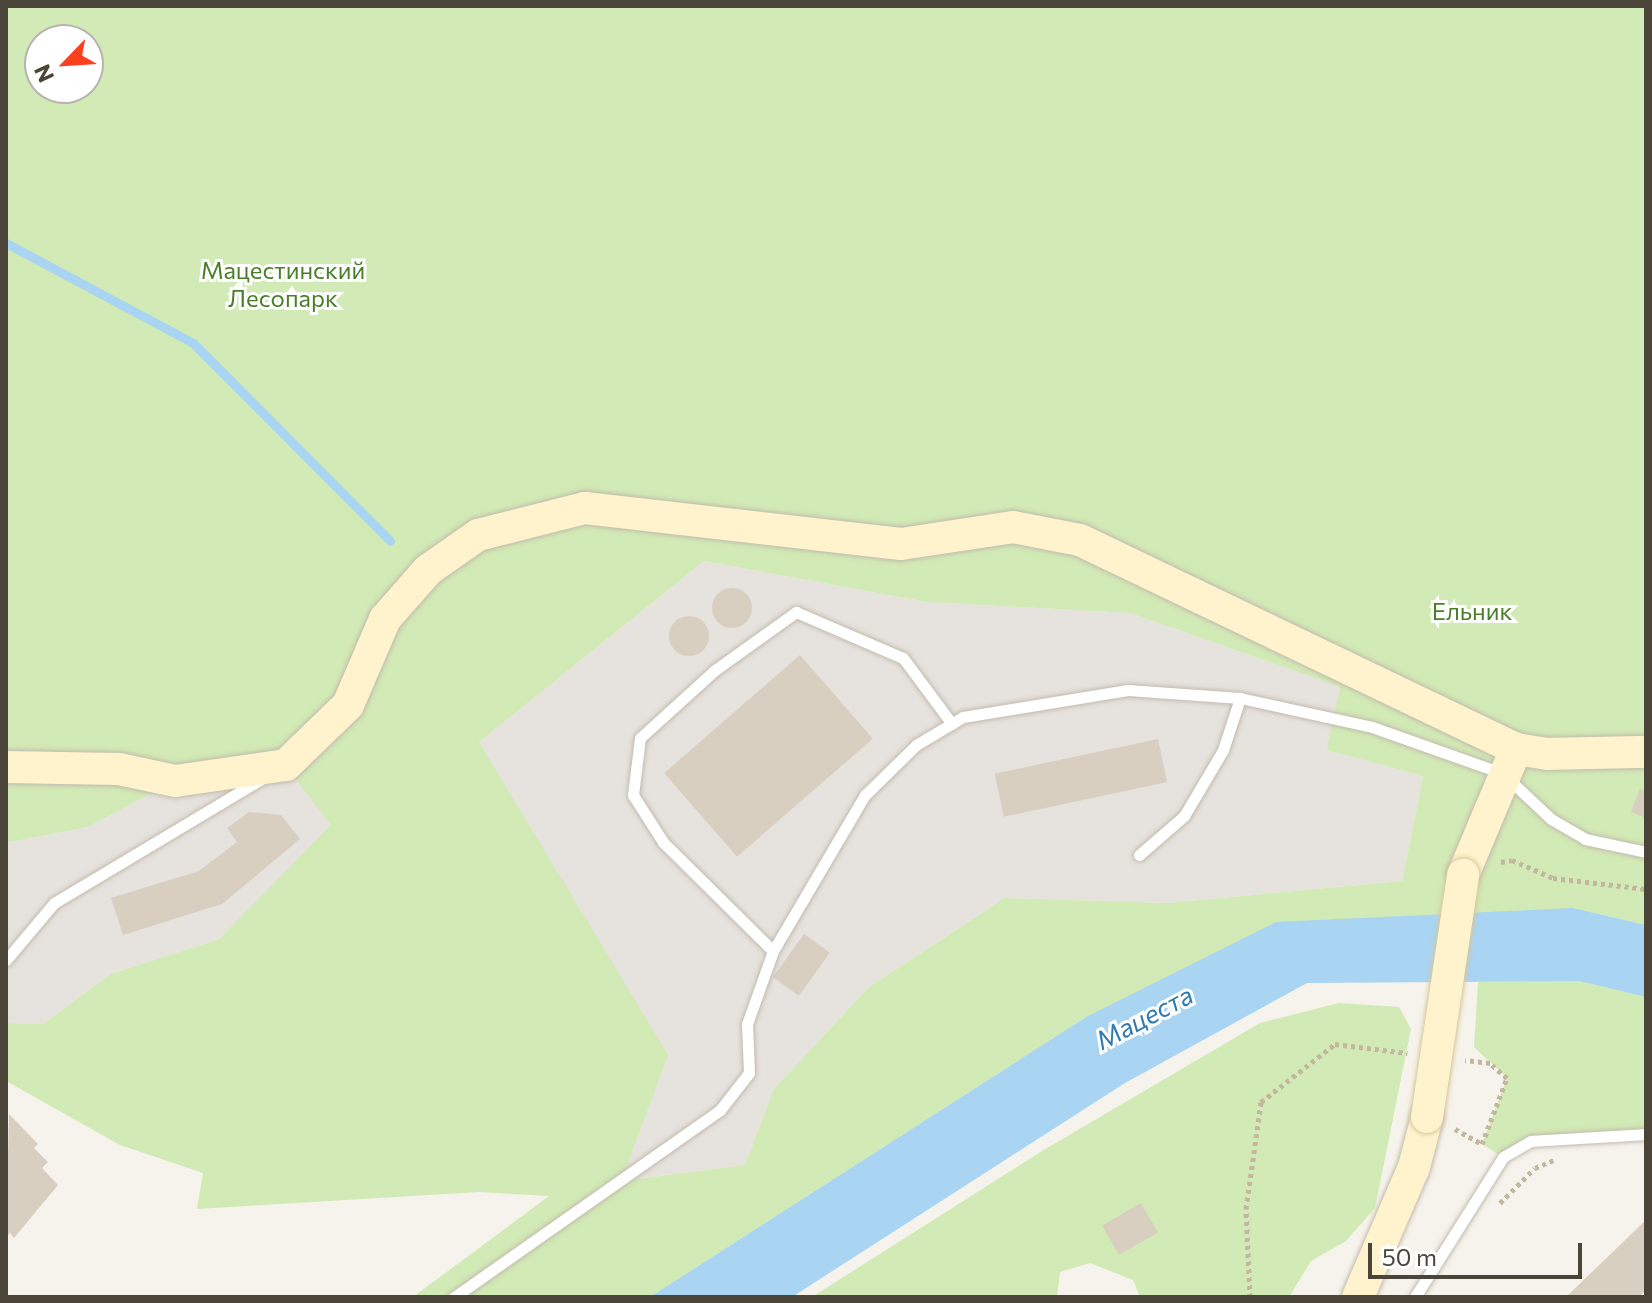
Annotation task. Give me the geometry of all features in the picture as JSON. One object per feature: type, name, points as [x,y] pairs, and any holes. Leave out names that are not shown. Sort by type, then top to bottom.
[{"type":"street","points":[[6,767],[119,769],[175,781],[286,765],[348,705],[385,619],[428,570],[478,535],[585,508],[901,544],[1013,527],[1080,540],[1509,761],[1548,754],[1646,752]]},
{"type":"street","points":[[1358,1297],[1436,1121],[1476,873],[1509,761]]},
{"type":"lane","points":[[773,951],[663,842],[633,795],[640,738],[715,670],[796,612],[903,658],[952,724]]},
{"type":"lane","points":[[454,1297],[720,1110],[749,1073],[747,1024],[773,951],[865,795],[916,745],[963,717],[1128,690],[1240,698],[1509,761],[1551,819],[1585,839],[1646,852]]},
{"type":"lane","points":[[1139,855],[1184,816],[1223,750],[1240,698]]},
{"type":"lane","points":[[6,960],[54,903],[286,765]]},
{"type":"lane","points":[[1415,1297],[1503,1157],[1531,1141],[1646,1134]]},
{"type":"path","points":[[1476,873],[1495,863],[1512,860],[1553,878],[1646,889]]},
{"type":"path","points":[[1250,1297],[1246,1209],[1261,1102],[1335,1044],[1413,1054]]},
{"type":"path","points":[[1436,1121],[1482,1144],[1507,1078],[1490,1063],[1459,1060]]},
{"type":"path","points":[[1491,1215],[1535,1168],[1569,1155]]},
{"type":"shaded area","points":[[704,561],[927,602],[1130,613],[1340,687],[1328,750],[1423,776],[1402,881],[1167,903],[1005,898],[869,987],[773,1090],[745,1165],[620,1181],[479,742]]},
{"type":"shaded area","points":[[286,765],[332,825],[219,939],[111,974],[43,1024],[6,1023],[6,843],[88,827],[175,781]]},
{"type":"green space","points":[[6,6],[1646,6],[1646,925],[1573,908],[1086,1017],[650,1297],[413,1297],[549,1196],[479,1192],[197,1209],[203,1173],[120,1145],[6,1081],[6,1023],[43,1024],[111,974],[219,939],[331,825],[285,765],[175,781],[88,827],[6,843]],"holes":[[[704,561],[927,602],[1130,613],[1340,687],[1327,750],[1423,776],[1402,881],[1167,903],[1005,898],[869,987],[773,1090],[745,1165],[621,1181],[668,1055],[479,742]]]},
{"type":"green space","points":[[1579,981],[1646,997],[1646,1134],[1531,1141],[1503,1157],[1482,1144],[1507,1078],[1474,1047],[1478,982]]},
{"type":"green space","points":[[1339,1003],[1399,1007],[1411,1029],[1375,1208],[1346,1241],[1311,1261],[1289,1297],[1140,1297],[1133,1280],[1090,1263],[1060,1272],[1057,1297],[812,1297],[1042,1151],[1260,1023]]},
{"type":"water","name":"Мацеста","points":[[1573,908],[1646,925],[1646,997],[1579,981],[1307,983],[1125,1083],[792,1297],[650,1297],[1086,1017],[1276,922]]},
{"type":"building","points":[[732,588],[746,594],[752,608],[746,622],[732,628],[718,622],[712,608],[718,594]]},
{"type":"building","points":[[689,616],[703,622],[709,636],[703,650],[689,656],[675,650],[669,636],[675,622]]},
{"type":"building","points":[[800,655],[873,739],[737,857],[664,773]]},
{"type":"building","points":[[1158,739],[1167,782],[1004,817],[995,774]]},
{"type":"building","points":[[1640,789],[1646,791],[1646,818],[1631,812]]},
{"type":"building","points":[[249,812],[281,815],[300,839],[222,904],[123,935],[111,898],[199,871],[237,842],[227,828]]},
{"type":"building","points":[[804,934],[830,953],[799,996],[773,977]]},
{"type":"building","points":[[9,1114],[38,1144],[34,1148],[48,1162],[42,1168],[58,1185],[14,1238],[10,1233],[6,1237]]},
{"type":"building","points":[[1141,1203],[1158,1232],[1119,1255],[1102,1226]]},
{"type":"building","points":[[1646,1220],[1646,1290],[1639,1297],[1566,1297]]},
{"type":"waterway","points":[[6,243],[193,343],[390,541]]},
{"type":"park label","name":"Мацестинский Лесопарк","points":[[283,284]]},
{"type":"park label","name":"Ельник","points":[[1472,611]]}]
